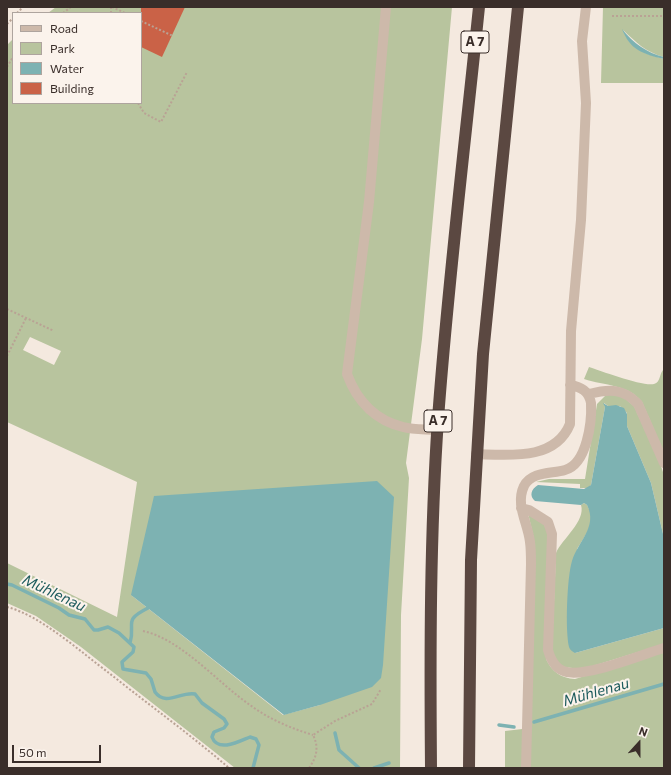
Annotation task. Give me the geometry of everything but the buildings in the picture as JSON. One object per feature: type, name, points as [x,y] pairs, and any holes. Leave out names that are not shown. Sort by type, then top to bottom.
[{"type":"highway","name":"A 7","points":[[431,768],[430,640],[437,430],[465,123],[478,7]]},
{"type":"highway","points":[[469,768],[471,560],[476,454],[493,244],[518,7]]},
{"type":"lane","points":[[386,7],[369,202],[347,374],[353,390],[362,404],[377,416],[403,427],[437,430]]},
{"type":"lane","points":[[476,454],[519,455],[547,449],[567,432],[570,424],[571,331],[581,220],[586,110],[582,41],[586,7]]},
{"type":"lane","points":[[570,385],[577,386],[589,394],[613,390],[623,392],[633,398],[638,404],[664,463]]},
{"type":"lane","points":[[526,768],[531,564],[530,542],[521,508],[521,496],[525,485],[533,477],[566,470],[580,459],[588,436],[591,404],[589,394]]},
{"type":"lane","points":[[521,508],[529,510],[548,522],[552,534],[548,650],[555,666],[568,672],[585,672],[664,648]]},
{"type":"path","points":[[112,7],[122,12]]},
{"type":"path","points":[[612,16],[664,16]]},
{"type":"path","points":[[142,21],[173,36]]},
{"type":"path","points":[[139,104],[144,112],[161,122],[187,72]]},
{"type":"path","points":[[7,308],[54,331]]},
{"type":"path","points":[[7,356],[26,318]]},
{"type":"path","points":[[7,607],[19,611],[37,621],[78,650],[229,768]]},
{"type":"path","points":[[143,631],[150,632],[170,642],[248,705],[270,719],[313,735],[316,742],[316,756],[309,768]]},
{"type":"path","points":[[313,735],[335,721],[372,704],[381,689]]},
{"type":"green space","points":[[56,7],[452,7],[422,339],[406,463],[409,478],[401,615],[400,768],[235,768],[81,647],[36,616],[7,603],[7,563],[117,617],[137,482],[7,422],[7,45],[12,40],[12,104],[142,104],[142,12],[49,12]],"holes":[[[30,337],[61,351],[54,365],[23,350]],[[131,595],[320,705],[283,715]]]},
{"type":"green space","points":[[603,7],[664,7],[664,57],[646,49],[623,30],[630,42],[639,50],[664,59],[664,83],[601,83]]},
{"type":"green space","points":[[589,367],[622,378],[649,384],[654,384],[658,381],[664,369],[664,453],[642,402],[630,392],[616,386],[584,379]]},
{"type":"green space","points":[[610,394],[621,395],[634,406],[660,463],[664,475],[664,538],[651,483],[627,426],[627,413],[620,406],[608,406],[604,403],[605,407],[591,485],[588,488],[580,488],[580,484],[536,482],[549,479],[585,479],[597,404],[605,396]]},
{"type":"green space","points":[[584,503],[587,505],[591,513],[591,522],[588,531],[577,549],[575,653],[664,628],[664,644],[583,669],[562,667],[555,660],[552,651],[556,553],[577,524],[582,511],[581,505]]},
{"type":"green space","points":[[528,513],[544,522],[548,534],[546,659],[554,671],[561,676],[575,679],[664,652],[664,768],[505,768],[505,731],[531,728],[534,539]]},
{"type":"water","points":[[622,29],[641,47],[664,57],[664,59],[638,50],[629,42]]},
{"type":"water","points":[[603,403],[608,406],[616,405],[624,408],[627,414],[627,426],[651,483],[664,538],[664,628],[575,653],[569,648],[568,639],[567,617],[570,569],[575,554],[589,527],[590,513],[587,505],[584,503],[581,505],[535,501],[531,495],[534,488],[538,485],[584,489],[591,485],[605,407]]},
{"type":"water","points":[[377,481],[394,497],[383,665],[381,678],[372,687],[320,705],[284,715],[131,595],[154,496]]},
{"type":"waterway","name":"Mühlenau","points":[[7,584],[59,608],[69,615],[85,619],[94,630],[108,627],[119,633],[134,647],[133,652],[122,662],[123,669],[146,673],[151,679],[155,692],[164,698],[174,698],[195,694],[202,703],[224,719],[227,724],[224,728],[214,732],[212,737],[215,742],[224,745],[235,743],[250,737],[256,739],[259,745],[253,768]]},
{"type":"waterway","name":"Mühlenau","points":[[130,643],[132,620],[140,612],[148,608]]},
{"type":"waterway","name":"Mühlenau","points":[[534,722],[664,684]]},
{"type":"waterway","name":"Mühlenau","points":[[499,725],[514,727]]},
{"type":"waterway","points":[[335,733],[339,750],[359,768]]},
{"type":"waterway","name":"Mühlenau","points":[[374,768],[389,763]]}]
